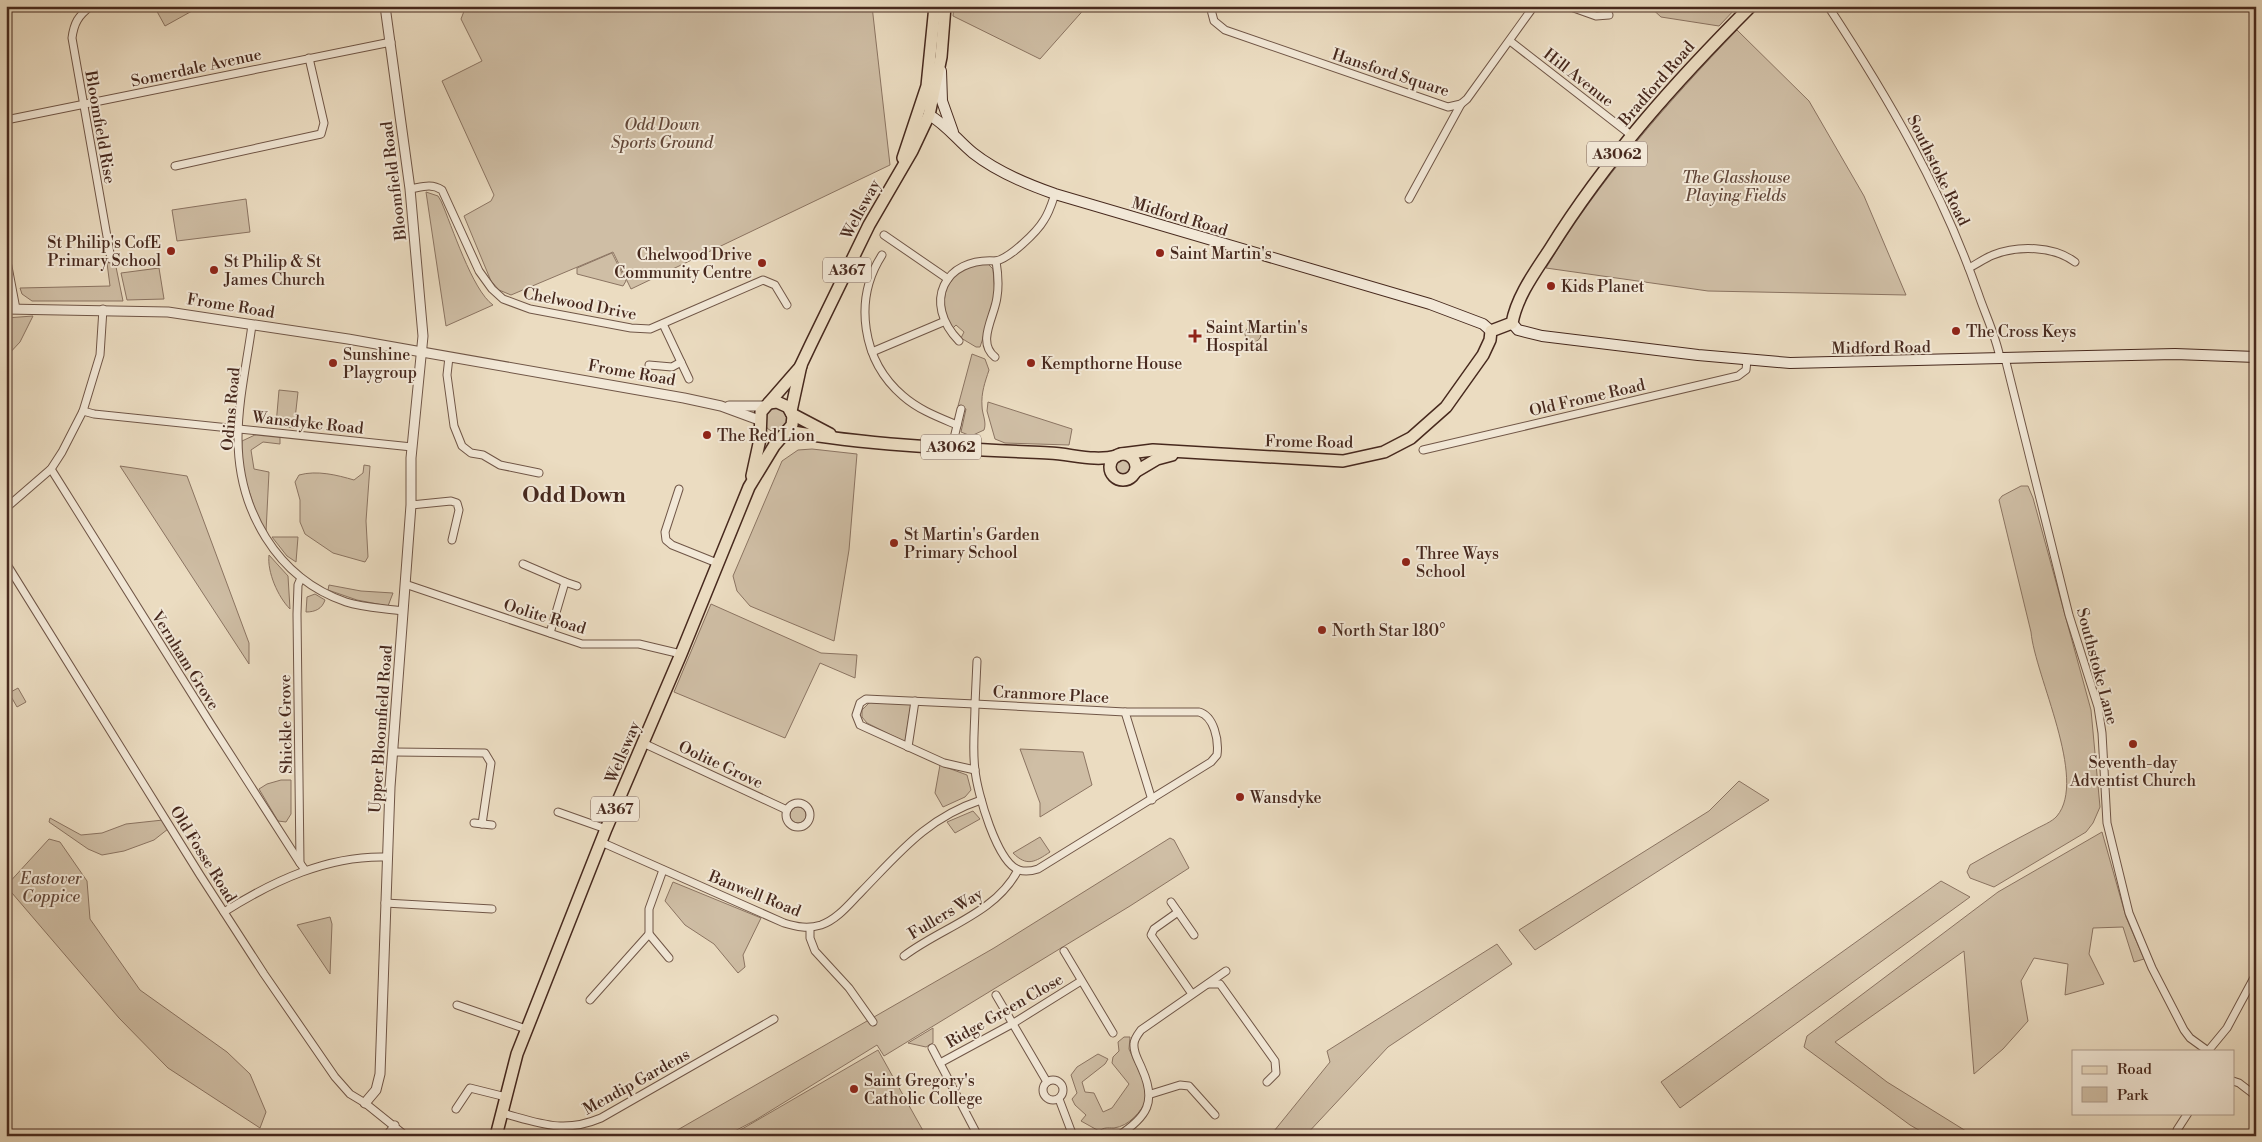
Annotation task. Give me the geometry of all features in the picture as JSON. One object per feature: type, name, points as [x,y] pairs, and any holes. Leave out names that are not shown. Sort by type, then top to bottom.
[{"type":"main road","name":"Wellsway","points":[[924,114],[935,6]]},
{"type":"main road","name":"Wellsway","points":[[749,488],[760,423],[767,405],[801,365],[869,225],[896,176],[924,114],[941,57],[945,6]]},
{"type":"main road","name":"Bradford Road","points":[[1512,323],[1518,301],[1562,228],[1631,135],[1659,101],[1751,6]]},
{"type":"main road","points":[[941,57],[942,101],[955,137]]},
{"type":"main road","name":"Midford Road","points":[[924,114],[938,120],[955,137],[998,170],[1055,194],[1430,304],[1483,324],[1492,331]]},
{"type":"main road","name":"Midford Road","points":[[1512,323],[1518,330],[1542,336],[1746,360],[1810,364],[2175,354],[2256,357]]},
{"type":"main road","points":[[1492,331],[1512,323]]},
{"type":"main road","name":"Frome Road","points":[[786,433],[837,437],[887,444],[1066,454],[1094,459],[1152,450],[1343,461],[1384,452],[1411,438],[1446,407],[1483,355],[1492,331]]},
{"type":"main road","name":"Wellsway","points":[[496,1136],[517,1054],[606,829],[749,488],[792,425],[792,412],[801,365]]},
{"type":"main road","points":[[767,405],[784,404],[792,412]]},
{"type":"main road","name":"Frome Road","points":[[792,412],[837,437]]},
{"type":"main road","points":[[760,423],[772,435],[786,433]]},
{"type":"main road","name":"Frome Road","points":[[1066,454],[1122,480],[1130,478],[1135,472],[1157,459],[1185,453]]},
{"type":"main road","points":[[1112,474],[1110,466],[1119,455],[1129,455],[1134,460],[1135,472]]},
{"type":"street","name":"Bloomfield Rise","points":[[91,6],[79,16],[74,24],[72,38],[111,259]]},
{"type":"street","name":"Bloomfield Road","points":[[385,6],[410,189],[422,310],[423,352]]},
{"type":"street","name":"Hansford Square","points":[[1210,6],[1214,21],[1225,30],[1448,107],[1461,104],[1510,41],[1534,6]]},
{"type":"street","points":[[1568,6],[1596,16],[1609,15]]},
{"type":"street","name":"Southstoke Road","points":[[1828,6],[1874,77],[1939,194],[2003,358]]},
{"type":"street","name":"Hill Avenue","points":[[1510,41],[1631,135]]},
{"type":"street","name":"Somerdale Avenue","points":[[6,120],[391,42]]},
{"type":"street","points":[[175,166],[321,134],[324,123],[309,58]]},
{"type":"street","points":[[1409,199],[1461,104]]},
{"type":"street","name":"Chelwood Drive","points":[[410,189],[429,185],[442,190],[479,271],[492,289],[510,302],[530,309],[630,328],[650,329],[763,280],[775,285],[786,305]]},
{"type":"street","points":[[959,341],[943,322],[940,303],[948,279],[966,264],[975,261],[996,261],[1005,258],[1037,230],[1045,219],[1055,194]]},
{"type":"street","points":[[884,235],[948,279]]},
{"type":"street","points":[[1969,268],[1994,254],[2038,249],[2065,254],[2075,262]]},
{"type":"street","points":[[882,255],[869,280],[865,297],[867,333],[872,352],[884,375],[902,396],[933,416],[957,425]]},
{"type":"street","points":[[6,256],[11,309]]},
{"type":"street","points":[[995,357],[989,352],[986,341],[997,299],[996,261]]},
{"type":"street","name":"Frome Road","points":[[11,309],[103,309],[168,312],[423,352],[684,398],[721,406],[760,423]]},
{"type":"street","points":[[6,508],[51,469],[62,452],[83,410],[100,355],[103,309]]},
{"type":"street","points":[[872,352],[943,322]]},
{"type":"street","points":[[663,324],[689,379]]},
{"type":"street","name":"Odins Road","points":[[252,325],[239,428],[240,474],[252,512],[266,539],[277,554],[301,578],[319,590],[347,602],[403,610]]},
{"type":"street","name":"Upper Bloomfield Road","points":[[365,1103],[376,1090],[380,1074],[387,857],[411,505],[412,447],[423,352]]},
{"type":"street","points":[[449,357],[447,375],[454,426],[462,446],[470,453],[483,455],[500,464],[539,473]]},
{"type":"street","name":"Southstoke Lane","points":[[2003,358],[2069,614],[2098,708],[2102,733],[2107,822],[2128,913],[2152,968],[2184,1030],[2190,1038],[2207,1050]]},
{"type":"street","name":"Old Frome Road","points":[[1423,450],[1738,376],[1746,370],[1746,360]]},
{"type":"street","points":[[649,365],[672,367],[681,362]]},
{"type":"street","name":"Frome Road","points":[[721,406],[767,405]]},
{"type":"street","points":[[954,438],[961,409]]},
{"type":"street","name":"Wansdyke Road","points":[[83,410],[94,414],[412,447]]},
{"type":"street","name":"Vernham Grove","points":[[51,469],[206,718],[300,863]]},
{"type":"street","points":[[679,489],[665,532],[666,540],[672,545],[717,563]]},
{"type":"street","points":[[411,505],[451,501],[457,503],[459,510],[452,540]]},
{"type":"street","name":"Old Fosse Road","points":[[6,563],[224,912],[335,1077],[350,1094],[365,1103],[406,1136]]},
{"type":"street","points":[[522,564],[577,586]]},
{"type":"street","name":"Shickle Grove","points":[[300,863],[297,614],[298,585],[301,578]]},
{"type":"street","points":[[550,633],[565,582]]},
{"type":"street","name":"Oolite Road","points":[[405,584],[582,644],[639,644],[681,654]]},
{"type":"street","points":[[975,770],[944,764],[860,726],[857,720],[857,708],[866,699],[975,704],[977,661]]},
{"type":"street","points":[[908,747],[915,701]]},
{"type":"street","name":"Cranmore Place","points":[[975,704],[1125,712],[1199,712],[1211,721],[1218,749],[1215,758],[1152,800],[1038,869],[1018,870],[1011,865],[991,831],[981,800],[975,770],[975,704]]},
{"type":"street","name":"Cranmore Place","points":[[1125,712],[1152,800]]},
{"type":"street","name":"Oolite Grove","points":[[643,743],[787,810]]},
{"type":"street","points":[[394,752],[485,753],[491,763],[482,824]]},
{"type":"street","name":"Banwell Road","points":[[601,842],[784,923],[810,928],[836,917],[905,845],[932,823],[966,805],[981,800]]},
{"type":"street","points":[[558,812],[606,829]]},
{"type":"street","points":[[474,823],[492,825]]},
{"type":"street","points":[[224,912],[257,891],[305,870],[361,857],[387,857]]},
{"type":"street","points":[[300,863],[305,870]]},
{"type":"street","points":[[663,870],[649,909],[649,934],[670,958]]},
{"type":"street","name":"Fullers Way","points":[[904,956],[925,940],[974,915],[1009,886],[1018,870]]},
{"type":"street","points":[[1171,902],[1194,935]]},
{"type":"street","points":[[385,903],[492,909]]},
{"type":"street","points":[[1178,912],[1154,929],[1151,935],[1192,994]]},
{"type":"street","points":[[810,928],[810,938],[815,951],[849,988],[873,1022]]},
{"type":"street","points":[[590,1000],[649,934]]},
{"type":"street","name":"Ridge Green Close","points":[[1064,952],[1113,1033]]},
{"type":"street","points":[[1124,1134],[1145,1113],[1151,1094],[1134,1052],[1134,1042],[1141,1030],[1226,972]]},
{"type":"street","points":[[2209,1050],[2228,1028],[2256,974]]},
{"type":"street","name":"Ridge Green Close","points":[[940,1063],[1012,1024],[1081,981]]},
{"type":"street","points":[[1208,984],[1220,984],[1274,1060],[1276,1072],[1267,1082]]},
{"type":"street","points":[[996,995],[1047,1082]]},
{"type":"street","points":[[457,1005],[526,1029]]},
{"type":"street","name":"Mendip Gardens","points":[[502,1113],[551,1127],[584,1126],[774,1019]]},
{"type":"street","name":"Ridge Green Close","points":[[932,1048],[978,1136]]},
{"type":"street","points":[[1056,1081],[1061,1084],[1063,1093],[1059,1098],[1053,1101],[1044,1097],[1043,1087],[1047,1082],[1056,1081]]},
{"type":"street","points":[[2234,1081],[2239,1082],[2256,1096]]},
{"type":"street","points":[[1151,1094],[1180,1085],[1188,1086],[1215,1115]]},
{"type":"street","points":[[456,1109],[470,1088],[506,1097]]},
{"type":"street","points":[[1059,1098],[1072,1136]]},
{"type":"street","points":[[2178,1130],[2187,1114]]},
{"type":"street","points":[[386,1136],[394,1125]]},
{"type":"green space","points":[[154,6],[201,6],[165,26]]},
{"type":"green space","name":"Odd Down Sports Ground","points":[[466,6],[872,6],[890,165],[631,289],[613,252],[511,295],[499,290],[491,281],[464,216],[491,201],[494,195],[442,81],[482,61],[461,19]]},
{"type":"green space","points":[[954,6],[1087,6],[1040,59],[953,16]]},
{"type":"green space","points":[[1649,6],[1738,6],[1719,26],[1661,17]]},
{"type":"green space","name":"The Glasshouse Playing Fields","points":[[1737,30],[1809,101],[1864,196],[1906,295],[1708,291],[1546,268],[1588,204],[1635,143]]},
{"type":"green space","points":[[426,192],[438,196],[441,201],[470,272],[485,297],[493,305],[446,326]]},
{"type":"green space","points":[[246,199],[250,232],[177,241],[172,210]]},
{"type":"green space","points":[[612,253],[626,281],[623,286],[577,274],[577,268]]},
{"type":"green space","points":[[115,262],[123,301],[32,301],[22,294],[20,288],[110,286],[107,263]]},
{"type":"green space","points":[[987,263],[993,269],[995,295],[980,347],[976,347],[961,338],[964,332],[956,325],[952,329],[944,305],[945,296],[950,280],[956,274],[963,269]]},
{"type":"green space","points":[[159,268],[164,299],[127,300],[121,273]]},
{"type":"green space","points":[[33,316],[20,342],[6,357],[6,318]]},
{"type":"green space","points":[[1250,326],[1256,326],[1261,331],[1259,340],[1250,342],[1245,337],[1245,331]]},
{"type":"green space","points":[[972,354],[985,359],[989,370],[982,397],[984,430],[971,436],[961,432],[966,409],[958,406]]},
{"type":"green space","points":[[279,390],[298,392],[294,428],[276,425]]},
{"type":"green space","points":[[988,402],[1072,429],[1069,445],[1005,443],[995,439],[987,411]]},
{"type":"green space","points":[[776,408],[781,409],[787,415],[787,425],[781,431],[776,432],[771,431],[765,425],[764,420],[765,415],[771,409]]},
{"type":"green space","points":[[257,434],[280,437],[280,444],[263,442],[251,450],[254,469],[269,472],[266,532],[258,519],[241,466],[242,441]]},
{"type":"green space","points":[[812,449],[857,454],[849,550],[834,641],[750,606],[737,591],[733,576],[782,461],[798,450]]},
{"type":"green space","points":[[1120,460],[1126,460],[1130,467],[1126,474],[1120,474],[1116,470],[1116,464]]},
{"type":"green space","points":[[364,465],[370,466],[366,521],[368,557],[365,562],[333,553],[305,534],[300,522],[300,500],[295,482],[299,475],[313,473],[334,475],[354,480],[363,473]]},
{"type":"green space","points":[[120,466],[187,476],[249,643],[249,664]]},
{"type":"green space","points":[[2021,486],[2028,486],[2033,498],[2091,710],[2100,807],[2093,823],[2086,832],[1994,887],[1970,878],[1967,872],[1970,865],[2055,818],[2065,799],[2067,778],[2057,727],[2035,651],[1999,500],[2002,496]]},
{"type":"green space","points":[[272,537],[298,537],[296,562],[287,556]]},
{"type":"green space","points":[[269,555],[288,576],[290,609],[281,598],[274,584]]},
{"type":"green space","points":[[329,585],[361,591],[393,593],[388,606],[357,600],[328,590]]},
{"type":"green space","points":[[315,594],[325,600],[324,603],[318,609],[306,612],[307,597]]},
{"type":"green space","points":[[711,604],[821,653],[857,655],[855,678],[820,663],[785,738],[674,692]]},
{"type":"green space","points":[[18,688],[26,702],[17,707],[9,693]]},
{"type":"green space","points":[[870,702],[911,704],[905,742],[867,723],[862,717],[862,710]]},
{"type":"green space","points":[[1020,749],[1083,752],[1092,785],[1040,817],[1040,803]]},
{"type":"green space","points":[[940,765],[967,775],[971,790],[965,797],[943,807],[935,793]]},
{"type":"green space","points":[[281,780],[291,780],[291,814],[286,822],[278,821],[259,789],[267,784]]},
{"type":"green space","points":[[1739,781],[1769,800],[1535,950],[1519,930],[1709,811]]},
{"type":"green space","points":[[795,807],[801,807],[806,812],[804,821],[795,823],[790,818],[790,812]]},
{"type":"green space","points":[[973,811],[980,819],[955,833],[947,822]]},
{"type":"green space","points":[[50,818],[81,835],[102,833],[126,824],[163,820],[168,829],[154,840],[124,851],[102,855],[88,849],[49,822]]},
{"type":"green space","points":[[2102,832],[2126,917],[2144,959],[2134,962],[2123,927],[2093,928],[2089,954],[2104,984],[2065,995],[2068,964],[2034,958],[2021,981],[2028,1021],[2003,1049],[1974,1074],[1964,951],[1835,1042],[1887,1082],[1974,1136],[1929,1136],[1910,1125],[1804,1047],[1807,1036],[1998,892]]},
{"type":"green space","points":[[1040,837],[1050,852],[1040,858],[1031,862],[1023,860],[1013,853]]},
{"type":"green space","points":[[1170,838],[1174,840],[1189,868],[884,1056],[877,1045],[754,1121],[725,1136],[667,1136],[994,948]]},
{"type":"green space","name":"Eastover Coppice","points":[[49,839],[60,842],[87,881],[90,919],[140,990],[227,1052],[250,1074],[266,1112],[260,1128],[168,1068],[119,1018],[6,886]]},
{"type":"green space","points":[[1941,881],[1970,897],[1680,1108],[1661,1082]]},
{"type":"green space","points":[[673,882],[761,918],[743,955],[745,967],[738,973],[714,944],[685,925],[665,901]]},
{"type":"green space","points":[[330,917],[332,924],[330,974],[297,925]]},
{"type":"green space","points":[[1497,944],[1512,964],[1388,1047],[1305,1136],[1270,1136],[1330,1062],[1327,1051]]},
{"type":"green space","points":[[933,1028],[933,1043],[926,1047],[908,1043]]},
{"type":"green space","points":[[1124,1037],[1130,1037],[1129,1049],[1143,1080],[1147,1099],[1138,1113],[1125,1124],[1099,1131],[1081,1121],[1086,1115],[1075,1105],[1072,1099],[1077,1093],[1071,1075],[1077,1067],[1098,1054],[1108,1059],[1105,1064],[1082,1082],[1085,1092],[1094,1093],[1103,1112],[1112,1108],[1129,1084],[1112,1063],[1113,1057],[1119,1051],[1118,1042]]},
{"type":"green space","name":"Saint Gregory's Catholic College","points":[[878,1050],[926,1136],[730,1136]]},
{"type":"place","name":"St Philip's CofE Primary School","points":[[171,251]]},
{"type":"place","name":"Saint Martin's","points":[[1160,253]]},
{"type":"place","name":"Chelwood Drive Community Centre","points":[[762,263]]},
{"type":"place","name":"St Philip & St James Church","points":[[214,270]]},
{"type":"place","name":"Kids Planet","points":[[1551,286]]},
{"type":"place","name":"The Cross Keys","points":[[1956,331]]},
{"type":"place","name":"Saint Martin's Hospital","points":[[1195,336]]},
{"type":"place","name":"Sunshine Playgroup","points":[[333,363]]},
{"type":"place","name":"Kempthorne House","points":[[1031,363]]},
{"type":"place","name":"The Red Lion","points":[[707,435]]},
{"type":"place","name":"St Martin's Garden Primary School","points":[[894,543]]},
{"type":"place","name":"Three Ways School","points":[[1406,562]]},
{"type":"place","name":"North Star 180°","points":[[1322,630]]},
{"type":"place","name":"Seventh-day Adventist Church","points":[[2133,744]]},
{"type":"place","name":"Wansdyke","points":[[1240,797]]},
{"type":"place","name":"Saint Gregory's Catholic College","points":[[854,1089]]},
{"type":"district","name":"Odd Down","points":[[574,495]]}]
